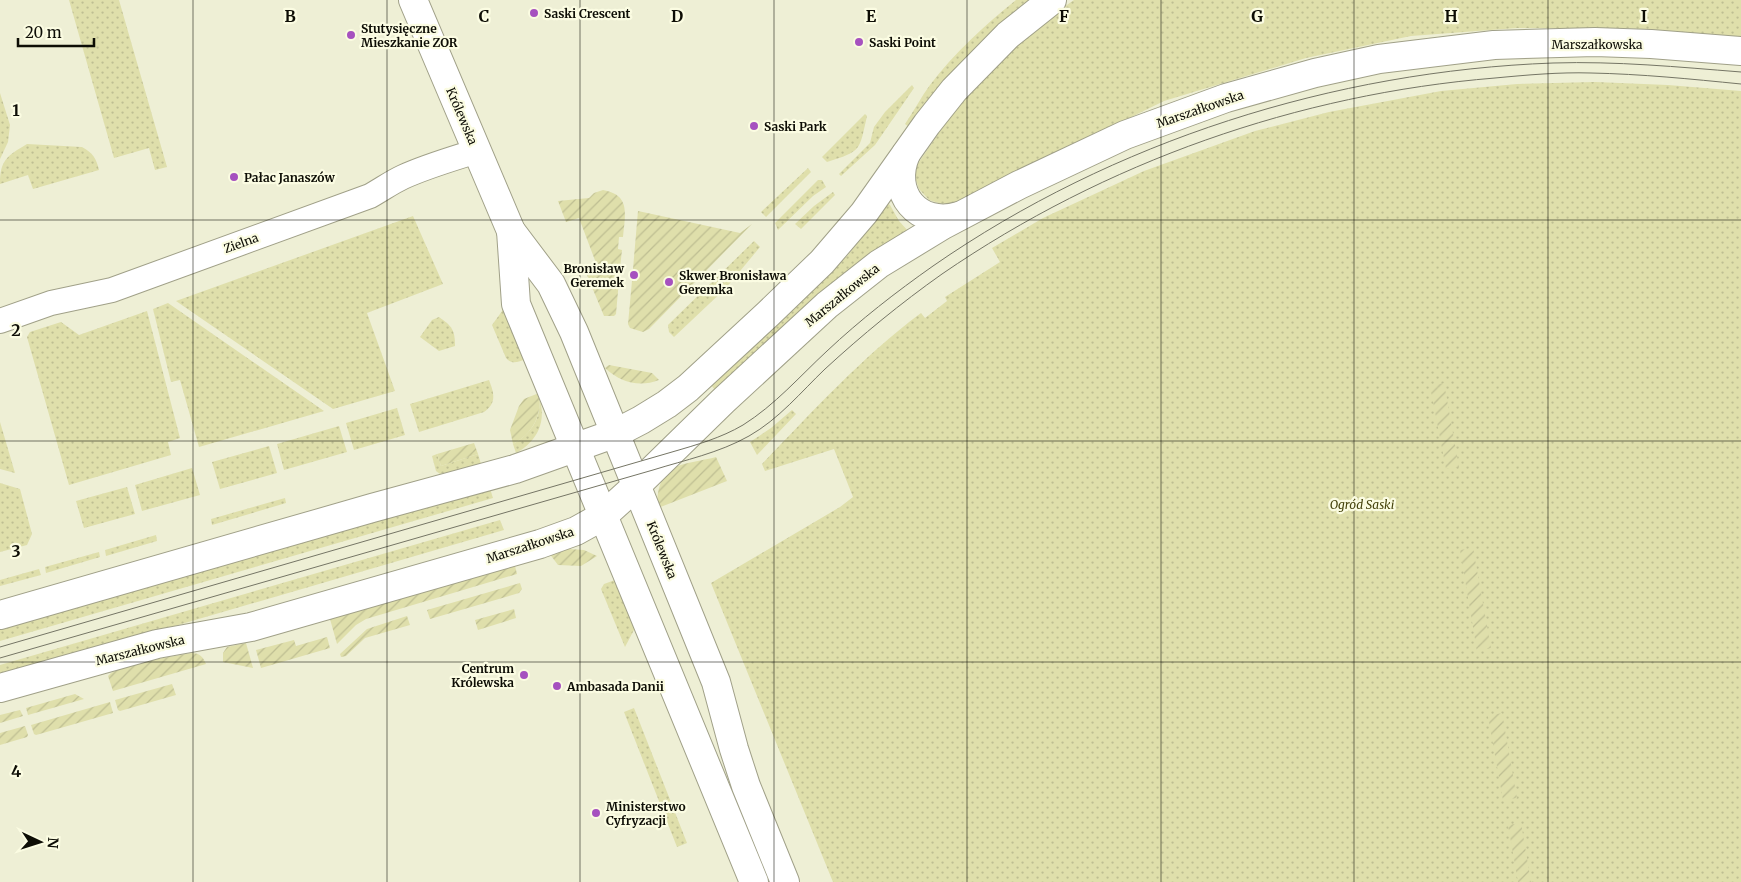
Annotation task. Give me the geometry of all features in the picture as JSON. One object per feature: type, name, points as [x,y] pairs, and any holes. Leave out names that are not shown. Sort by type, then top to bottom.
[{"type":"main road","name":"Królewska","points":[[413,0],[511,231],[551,284],[574,332],[716,682],[735,754],[746,786],[785,882]]},
{"type":"main road","points":[[0,615],[515,469],[575,448],[641,420],[679,395],[822,262],[864,213],[954,90],[1008,35],[1052,0]]},
{"type":"main road","name":"Marszałkowska","points":[[0,688],[156,644],[251,628],[557,539],[576,531],[603,516],[723,401],[844,291],[897,252],[943,225],[1019,185],[1126,135],[1226,98],[1316,73],[1379,59],[1494,45],[1595,42],[1741,51]]},
{"type":"main road","points":[[907,153],[900,175],[904,194],[910,204],[932,218],[949,218],[966,214]]},
{"type":"main road","name":"Królewska","points":[[511,231],[516,304],[754,882]]},
{"type":"street","name":"Zielna","points":[[0,321],[51,303],[112,290],[370,196],[402,177],[477,151]]},
{"type":"green space","points":[[69,0],[119,0],[167,167],[155,170],[149,148],[114,158]]},
{"type":"green space","points":[[1016,0],[1031,0],[982,42],[939,86],[909,127],[905,124],[939,73],[981,29]]},
{"type":"green space","points":[[1074,0],[1741,0],[1741,37],[1626,28],[1517,28],[1411,36],[1306,58],[1164,101],[958,202],[942,204],[929,200],[919,189],[915,177],[917,165],[949,118],[992,68],[1038,25]]},
{"type":"green space","name":"Ogród Saski","points":[[1595,82],[1741,91],[1741,882],[833,882],[711,583],[840,507],[853,497],[834,449],[765,471],[762,464],[858,366],[899,330],[921,313],[925,318],[947,301],[945,297],[1000,262],[992,248],[1043,218],[1144,171],[1255,131],[1329,112],[1441,91],[1517,84]]},
{"type":"green space","points":[[912,85],[914,88],[875,145],[841,176],[839,174],[870,143],[874,127],[885,112]]},
{"type":"green space","points":[[0,93],[10,125],[8,142],[0,159]]},
{"type":"green space","points":[[865,114],[867,116],[857,148],[847,155],[827,162],[822,157]]},
{"type":"green space","points":[[27,144],[82,147],[94,156],[99,170],[33,189],[28,175],[0,184],[3,164],[14,152]]},
{"type":"green space","points":[[808,168],[811,172],[766,217],[761,212]]},
{"type":"green space","points":[[818,180],[822,180],[826,187],[813,196],[778,230],[775,223]]},
{"type":"green space","points":[[603,190],[618,196],[622,201],[625,213],[623,237],[619,237],[618,249],[622,250],[620,268],[616,268],[615,280],[619,280],[616,314],[614,316],[604,316],[584,268],[596,263],[579,218],[566,222],[558,201],[589,198],[594,193]]},
{"type":"green space","points":[[833,192],[835,195],[801,229],[795,224],[814,206]]},
{"type":"green space","points":[[888,204],[909,232],[716,391],[710,384],[784,318],[848,255]]},
{"type":"green space","points":[[638,211],[740,233],[752,224],[649,329],[643,332],[630,328],[628,324],[632,281],[637,281],[638,270],[633,269]]},
{"type":"green space","points":[[413,216],[443,284],[367,313],[395,391],[333,409],[176,301]]},
{"type":"green space","points":[[754,241],[760,247],[726,288],[674,337],[669,332],[668,325]]},
{"type":"green space","points":[[168,303],[324,411],[199,447],[180,380],[171,382],[153,309]]},
{"type":"green space","points":[[505,307],[526,359],[518,362],[511,362],[506,358],[492,325]]},
{"type":"green space","points":[[147,311],[180,438],[168,442],[171,455],[69,485],[27,337],[30,332],[61,322],[79,335]]},
{"type":"green space","points":[[439,317],[452,329],[455,346],[439,351],[420,337],[432,320]]},
{"type":"green space","points":[[609,365],[652,373],[659,380],[637,383],[623,380],[605,368]]},
{"type":"green space","points":[[489,380],[493,401],[484,412],[419,432],[410,404]]},
{"type":"green space","points":[[1444,383],[1459,467],[1446,469],[1430,386]]},
{"type":"green space","points":[[539,393],[539,409],[535,423],[526,435],[513,444],[510,430],[519,406],[524,399]]},
{"type":"green space","points":[[539,397],[542,414],[539,430],[530,443],[516,453],[513,444],[534,425],[539,412]]},
{"type":"green space","points":[[397,408],[405,435],[354,450],[346,423]]},
{"type":"green space","points":[[792,410],[796,414],[757,455],[750,442],[771,428]]},
{"type":"green space","points":[[0,422],[15,473],[0,469]]},
{"type":"green space","points":[[339,426],[347,452],[284,470],[277,444]]},
{"type":"green space","points":[[474,443],[478,454],[441,466],[437,454]]},
{"type":"green space","points":[[269,446],[277,473],[220,489],[212,462]]},
{"type":"green space","points":[[437,454],[441,466],[478,454],[481,464],[440,474],[436,471],[432,456]]},
{"type":"green space","points":[[716,457],[727,481],[658,508],[660,485],[669,471],[682,465]]},
{"type":"green space","points":[[192,468],[200,495],[142,511],[135,485]]},
{"type":"green space","points":[[0,483],[20,489],[32,534],[27,545],[0,552]]},
{"type":"green space","points":[[127,487],[135,514],[84,528],[76,501]]},
{"type":"green space","points":[[490,489],[493,498],[0,641],[0,627]]},
{"type":"green space","points":[[285,498],[286,503],[212,525],[211,519]]},
{"type":"green space","points":[[500,520],[504,530],[0,677],[0,665]]},
{"type":"green space","points":[[156,535],[157,541],[106,556],[105,550]]},
{"type":"green space","points":[[1473,548],[1491,648],[1477,651],[1460,550]]},
{"type":"green space","points":[[569,549],[584,550],[597,556],[581,566],[558,565],[549,553]]},
{"type":"green space","points":[[99,552],[100,557],[46,573],[45,567]]},
{"type":"green space","points":[[515,566],[517,574],[366,619],[356,625],[337,644],[330,619]]},
{"type":"green space","points":[[39,569],[41,575],[0,586],[0,580]]},
{"type":"green space","points":[[615,580],[635,628],[625,647],[601,589],[604,584]]},
{"type":"green space","points":[[520,583],[522,589],[519,593],[430,619],[427,610]]},
{"type":"green space","points":[[514,609],[516,618],[478,630],[475,620]]},
{"type":"green space","points":[[407,616],[410,625],[365,638],[346,656],[341,657],[340,654],[367,629]]},
{"type":"green space","points":[[327,637],[330,648],[261,668],[256,650],[294,640],[296,646]]},
{"type":"green space","points":[[246,643],[253,668],[223,662],[223,653],[227,647]]},
{"type":"green space","points":[[192,653],[201,656],[206,664],[113,691],[108,676],[114,672],[134,664]]},
{"type":"green space","points":[[172,684],[176,695],[118,710],[115,700]]},
{"type":"green space","points":[[75,694],[84,699],[28,715],[26,708]]},
{"type":"green space","points":[[110,702],[113,713],[34,734],[31,725]]},
{"type":"green space","points":[[634,708],[687,843],[677,847],[624,712]]},
{"type":"green space","points":[[20,710],[23,716],[0,723],[0,715]]},
{"type":"green space","points":[[1502,713],[1517,798],[1503,800],[1488,716]]},
{"type":"green space","points":[[25,726],[27,737],[0,745],[0,733]]},
{"type":"green space","points":[[1521,823],[1531,882],[1518,882],[1508,825]]},
{"type":"tram line","points":[[0,647],[681,449],[726,434],[766,409],[865,317],[892,296],[933,266],[1002,222],[1075,183],[1151,149],[1228,121],[1308,98],[1389,81],[1471,69],[1553,63],[1600,63],[1741,72]]},
{"type":"tram line","points":[[0,658],[702,456],[738,442],[770,422],[853,344],[942,274],[1004,234],[1069,198],[1137,167],[1206,140],[1276,118],[1348,100],[1421,86],[1495,78],[1555,73],[1591,73],[1741,84]]},
{"type":"place","name":"Saski Crescent","points":[[534,13]]},
{"type":"place","name":"Stutysięczne Mieszkanie ZOR","points":[[351,35]]},
{"type":"place","name":"Saski Point","points":[[859,42]]},
{"type":"place","name":"Saski Park","points":[[754,126]]},
{"type":"place","name":"Pałac Janaszów","points":[[234,177]]},
{"type":"place","name":"Bronisław Geremek","points":[[634,275]]},
{"type":"place","name":"Skwer Bronisława Geremka","points":[[669,282]]},
{"type":"place","name":"Centrum Królewska","points":[[524,675]]},
{"type":"place","name":"Ambasada Danii","points":[[557,686]]},
{"type":"place","name":"Ministerstwo Cyfryzacji","points":[[596,813]]}]
